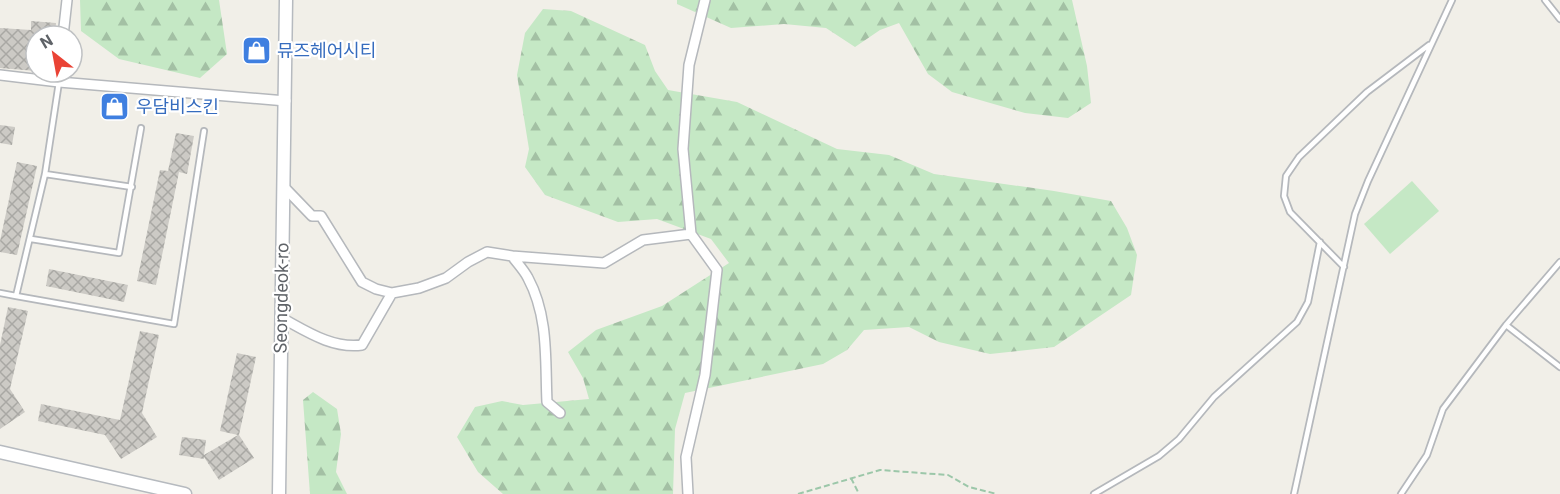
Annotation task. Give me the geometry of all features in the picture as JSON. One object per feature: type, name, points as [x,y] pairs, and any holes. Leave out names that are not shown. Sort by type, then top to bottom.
[{"type":"street","points":[[64,24],[67,0]]},
{"type":"street","name":"Seongdeok-ro","points":[[279,494],[286,0]]},
{"type":"street","points":[[688,494],[687,457],[705,375],[717,270],[691,234],[683,149],[690,65],[705,0]]},
{"type":"street","points":[[0,75],[24,76]]},
{"type":"street","points":[[84,80],[286,101]]},
{"type":"street","points":[[285,188],[312,216],[321,216],[362,282],[392,293],[419,288],[446,278],[487,252],[604,263],[643,240],[691,234]]},
{"type":"street","points":[[512,256],[528,278],[540,308],[544,326],[547,402],[560,413]]},
{"type":"street","points":[[280,317],[321,340],[354,346],[362,345],[392,293]]},
{"type":"street","points":[[0,452],[185,494]]},
{"type":"lane","points":[[1545,0],[1560,19]]},
{"type":"lane","points":[[1294,494],[1356,214],[1368,181],[1450,1]]},
{"type":"lane","points":[[1344,267],[1290,212],[1284,196],[1286,176],[1299,157],[1367,92],[1431,43]]},
{"type":"lane","points":[[16,296],[45,174],[58,84]]},
{"type":"lane","points":[[31,239],[119,253],[141,128]]},
{"type":"lane","points":[[0,293],[174,324],[204,131]]},
{"type":"lane","points":[[45,174],[132,187]]},
{"type":"lane","points":[[1094,494],[1159,456],[1179,439],[1214,397],[1297,322],[1308,302],[1320,242]]},
{"type":"lane","points":[[1401,494],[1427,455],[1443,409],[1506,325],[1560,262]]},
{"type":"lane","points":[[1506,325],[1560,367]]},
{"type":"path","points":[[798,494],[880,470],[948,475],[969,487],[997,494]]},
{"type":"path","points":[[851,478],[859,494]]},
{"type":"green space","points":[[80,0],[219,0],[227,54],[200,78],[119,59],[84,33],[84,24],[81,24]]},
{"type":"green space","points":[[677,0],[1072,0],[1087,66],[1091,103],[1068,118],[1025,113],[952,92],[928,74],[899,23],[880,30],[855,47],[826,28],[784,24],[731,28],[677,4]]},
{"type":"green space","points":[[543,9],[571,11],[645,45],[655,71],[668,90],[737,102],[837,149],[889,155],[934,174],[1111,201],[1127,228],[1137,255],[1131,295],[1054,347],[990,354],[939,342],[909,327],[864,330],[847,350],[823,364],[685,393],[675,429],[673,494],[503,494],[478,472],[457,437],[475,407],[502,401],[523,405],[589,399],[583,378],[568,352],[596,330],[662,306],[729,263],[711,239],[657,219],[618,222],[545,195],[525,167],[529,149],[517,75],[525,33]]},
{"type":"green space","points":[[1412,181],[1439,211],[1390,254],[1364,224]]},
{"type":"green space","points":[[313,392],[337,409],[341,434],[336,472],[347,494],[310,494],[303,400]]},
{"type":"building","points":[[31,21],[56,23],[56,24],[31,24]]},
{"type":"building","points":[[0,28],[24,30],[24,70],[0,68]]},
{"type":"building","points":[[0,125],[15,127],[12,145],[0,143]]},
{"type":"building","points":[[176,133],[194,136],[187,174],[179,172],[156,285],[137,281],[160,170],[168,171]]},
{"type":"building","points":[[17,162],[37,166],[17,255],[0,252],[0,241]]},
{"type":"building","points":[[49,269],[128,285],[124,302],[46,286]]},
{"type":"building","points":[[8,307],[28,311],[10,389],[25,412],[0,429],[0,345]]},
{"type":"building","points":[[140,331],[159,335],[142,413],[157,437],[121,459],[105,435],[38,421],[41,404],[120,420]]},
{"type":"building","points":[[237,353],[256,357],[239,435],[254,458],[219,480],[204,457],[204,459],[179,455],[182,437],[206,440],[204,455],[238,435],[220,431]]},
{"type":"place","name":"뮤즈헤어시티","points":[[256,50]]},
{"type":"place","name":"우담비스킨","points":[[115,106]]}]
